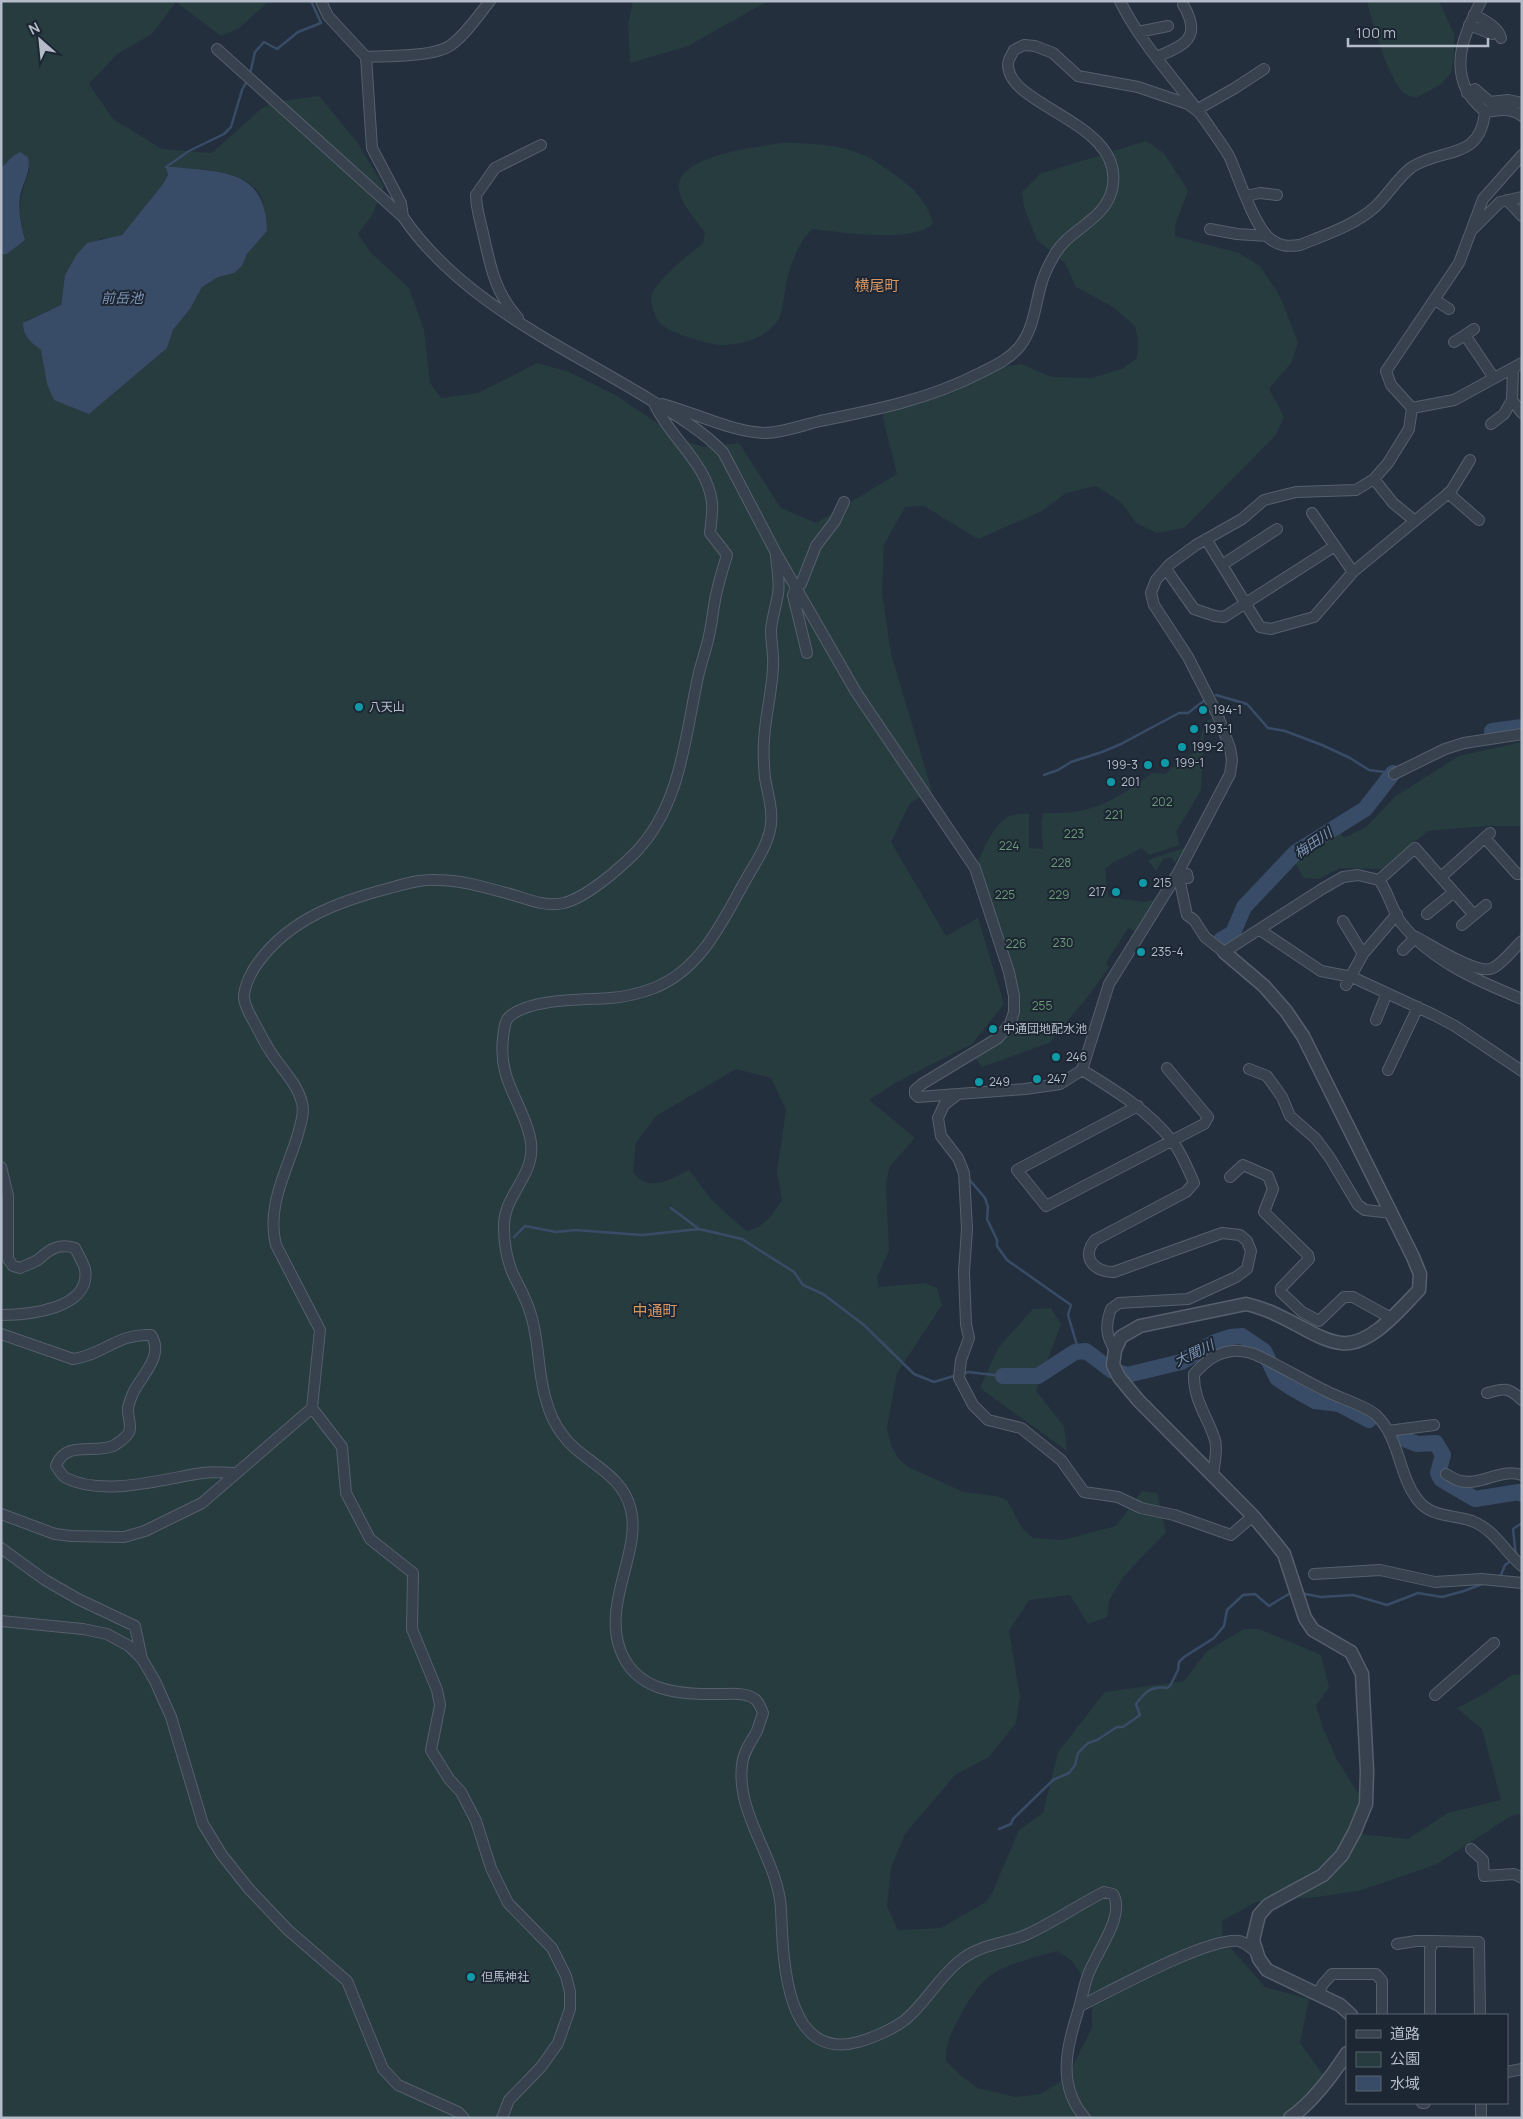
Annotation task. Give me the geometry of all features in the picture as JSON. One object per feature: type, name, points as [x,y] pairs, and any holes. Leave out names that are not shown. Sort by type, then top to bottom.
[{"type":"street","points":[[321,1],[328,16],[366,58],[372,148],[401,203],[403,217]]},
{"type":"street","points":[[366,58],[439,51],[451,45],[463,34],[490,1]]},
{"type":"street","points":[[1120,1],[1138,32],[1199,111],[1228,155],[1259,224],[1268,236],[1279,245],[1289,247],[1300,245],[1363,217],[1376,206],[1410,169],[1424,161],[1456,153],[1471,145],[1478,136],[1484,121],[1485,112],[1467,93],[1462,77],[1461,58],[1464,35],[1481,1]]},
{"type":"street","points":[[1157,57],[1188,42],[1192,34],[1191,24],[1183,5]]},
{"type":"street","points":[[1469,25],[1497,36],[1500,32],[1474,14]]},
{"type":"street","points":[[1138,32],[1168,26]]},
{"type":"street","points":[[653,402],[742,431],[767,433],[865,413],[911,400],[961,383],[1001,362],[1018,348],[1026,337],[1032,323],[1041,283],[1048,264],[1058,249],[1073,233],[1104,209],[1112,191],[1114,170],[1093,137],[1018,86],[1010,73],[1008,63],[1014,50],[1024,45],[1035,46],[1053,53],[1078,76],[1138,87],[1188,104],[1199,111]]},
{"type":"street","points":[[217,49],[403,217],[415,235],[465,284],[527,328],[653,402],[714,442],[723,452],[776,553],[873,720],[967,855],[977,873],[997,933],[1014,996],[1014,1012],[1010,1024],[998,1038],[922,1084],[915,1090],[915,1094],[918,1097],[925,1098],[1025,1089],[1060,1084],[1082,1070],[1109,984],[1147,928],[1159,900],[1174,893],[1184,875],[1190,846],[1234,768],[1230,748],[1218,716],[1188,657],[1154,605],[1151,593],[1156,580],[1166,569],[1206,539],[1242,519],[1264,500],[1296,492],[1356,490],[1374,479],[1388,463],[1409,429],[1412,408]]},
{"type":"street","points":[[1199,111],[1264,69]]},
{"type":"street","points":[[1467,93],[1475,89],[1490,102],[1508,100],[1522,103]]},
{"type":"street","points":[[1485,112],[1502,109],[1516,111],[1522,116]]},
{"type":"street","points":[[527,328],[507,306],[495,284],[490,268],[476,195],[495,168],[541,145]]},
{"type":"street","points":[[1412,408],[1391,385],[1386,371],[1459,263],[1484,199],[1522,156]]},
{"type":"street","points":[[1246,196],[1260,193],[1277,195]]},
{"type":"street","points":[[1470,232],[1500,202],[1522,197]]},
{"type":"street","points":[[1507,200],[1522,216]]},
{"type":"street","points":[[1210,229],[1237,234],[1268,236]]},
{"type":"street","points":[[1435,300],[1449,309]]},
{"type":"street","points":[[1454,342],[1470,332],[1494,378]]},
{"type":"street","points":[[1412,408],[1454,400],[1518,365]]},
{"type":"street","points":[[1491,424],[1504,414],[1512,400],[1518,365]]},
{"type":"street","points":[[1512,400],[1522,412]]},
{"type":"street","points":[[502,2118],[509,2100],[541,2067],[558,2043],[570,2009],[570,1992],[566,1976],[552,1948],[508,1903],[491,1868],[476,1820],[460,1792],[449,1779],[431,1750],[440,1705],[437,1690],[412,1629],[413,1573],[370,1539],[346,1493],[342,1447],[312,1408],[320,1330],[276,1245],[273,1234],[274,1211],[280,1182],[291,1158],[302,1120],[302,1104],[288,1075],[271,1053],[246,1006],[244,997],[247,983],[255,966],[272,945],[298,924],[337,903],[416,881],[435,880],[464,882],[526,901],[548,905],[565,903],[599,884],[611,874],[637,850],[657,825],[672,792],[681,764],[698,676],[709,638],[716,593],[727,554],[710,532],[713,512],[712,500],[701,472],[660,417],[653,402]]},
{"type":"street","points":[[1206,539],[1260,627],[1271,629],[1314,617],[1353,572],[1448,494],[1470,460]]},
{"type":"street","points":[[1374,479],[1393,503],[1415,521]]},
{"type":"street","points":[[1448,494],[1479,520]]},
{"type":"street","points":[[807,653],[793,595],[796,587],[801,584],[816,546],[835,521],[844,502]]},
{"type":"street","points":[[1312,512],[1353,572]]},
{"type":"street","points":[[1222,566],[1276,529]]},
{"type":"street","points":[[1166,569],[1194,609],[1224,617],[1335,546]]},
{"type":"street","points":[[776,553],[779,590],[771,627],[773,669],[764,737],[765,776],[772,812],[771,828],[763,849],[717,932],[702,952],[670,981],[648,990],[607,998],[555,1000],[525,1009],[510,1017],[505,1024],[502,1050],[503,1067],[506,1080],[527,1126],[531,1142],[528,1171],[505,1215],[503,1225],[508,1260],[530,1310],[546,1402],[562,1436],[608,1474],[621,1488],[631,1508],[633,1530],[619,1590],[616,1623],[620,1652],[632,1672],[640,1680],[657,1688],[696,1694],[748,1696],[758,1701],[763,1713],[757,1730],[746,1750],[742,1765],[742,1790],[749,1813],[774,1872],[780,1900],[786,1975],[795,2006],[810,2034],[819,2041],[836,2046],[866,2040],[904,2021],[920,2006],[940,1979],[963,1958],[992,1943],[1026,1935],[1104,1892],[1113,1894],[1117,1902],[1115,1919],[1088,1974],[1070,2039],[1067,2066],[1070,2094],[1085,2118]]},
{"type":"street","points":[[1394,774],[1444,749],[1464,743],[1522,734]]},
{"type":"street","points":[[1441,877],[1488,835],[1517,874],[1521,874]]},
{"type":"street","points":[[1379,880],[1415,848],[1474,915]]},
{"type":"street","points":[[1174,893],[1184,875]]},
{"type":"street","points":[[1224,952],[1322,888],[1343,877],[1358,875],[1379,880],[1402,923],[1433,954],[1458,972],[1522,999]]},
{"type":"street","points":[[1429,909],[1454,892]]},
{"type":"street","points":[[1115,1350],[1121,1337],[1140,1326],[1246,1304],[1261,1307],[1316,1335],[1342,1344],[1360,1340],[1372,1334],[1391,1318],[1419,1290],[1421,1280],[1392,1214],[1303,1036],[1286,1011],[1264,986],[1205,937],[1194,920],[1187,915],[1174,893]]},
{"type":"street","points":[[1462,925],[1486,905]]},
{"type":"street","points":[[1349,981],[1363,954],[1397,914]]},
{"type":"street","points":[[1343,921],[1363,954]]},
{"type":"street","points":[[1260,930],[1321,971],[1387,993],[1455,1026],[1522,1071]]},
{"type":"street","points":[[1416,937],[1461,961],[1485,970],[1493,968],[1522,941]]},
{"type":"street","points":[[1403,950],[1416,937]]},
{"type":"street","points":[[1376,1020],[1387,993]]},
{"type":"street","points":[[1388,1070],[1418,1008]]},
{"type":"street","points":[[1138,1106],[1017,1170],[1046,1206],[1173,1142],[1204,1124],[1208,1117],[1167,1068]]},
{"type":"street","points":[[1249,1069],[1266,1076],[1282,1097],[1290,1116],[1316,1139],[1330,1158],[1358,1205],[1365,1210],[1392,1214]]},
{"type":"street","points":[[1082,1070],[1138,1106],[1173,1142],[1194,1184],[1186,1192],[1095,1240],[1090,1247],[1092,1264],[1103,1272],[1114,1272],[1222,1233],[1240,1236],[1247,1241],[1251,1251],[1251,1258],[1247,1269],[1236,1277],[1188,1299],[1119,1304],[1111,1310],[1107,1336],[1115,1350],[1116,1371],[1138,1400],[1253,1516],[1284,1554],[1305,1618],[1313,1630],[1351,1652],[1362,1674],[1368,1771],[1366,1804],[1342,1854],[1323,1875],[1268,1905],[1259,1915],[1254,1929],[1253,1940],[1255,1951],[1267,1970],[1340,2005],[1350,2014]]},
{"type":"street","points":[[959,1094],[944,1105],[938,1118],[941,1136],[958,1158],[964,1173],[967,1230],[964,1272],[966,1324],[969,1338],[961,1360],[959,1378],[973,1405],[988,1420],[1021,1428],[1061,1460],[1084,1492],[1118,1497],[1141,1508],[1174,1515],[1231,1535],[1253,1516]]},
{"type":"street","points":[[1230,1177],[1244,1165],[1268,1176],[1273,1189],[1264,1212],[1308,1255],[1309,1259],[1281,1288],[1281,1292],[1302,1312],[1319,1321],[1344,1297],[1353,1297],[1391,1318]]},
{"type":"street","points":[[1,1168],[8,1196],[8,1260],[13,1266],[20,1268],[38,1260],[43,1253],[60,1245],[67,1245],[75,1248],[85,1267],[86,1278],[82,1289],[74,1298],[56,1307],[33,1313],[1,1315]]},
{"type":"street","points":[[1,1334],[73,1359],[84,1358],[127,1337],[139,1334],[151,1335],[154,1340],[154,1357],[130,1400],[128,1434],[114,1446],[98,1449],[71,1450],[59,1458],[56,1466],[64,1477],[82,1483],[105,1486],[143,1483],[204,1472],[236,1473]]},
{"type":"street","points":[[1213,1475],[1216,1442],[1200,1409],[1193,1386],[1194,1374],[1208,1358],[1233,1350],[1252,1354],[1375,1414],[1388,1431],[1418,1500],[1432,1513],[1472,1521],[1490,1530],[1511,1557],[1522,1566]]},
{"type":"street","points":[[1487,1393],[1503,1388],[1513,1392],[1522,1400]]},
{"type":"street","points":[[1,1514],[55,1534],[71,1536],[124,1537],[145,1531],[202,1503],[312,1408]]},
{"type":"street","points":[[1388,1431],[1434,1425]]},
{"type":"street","points":[[1446,1474],[1460,1481],[1479,1481],[1505,1472],[1522,1475]]},
{"type":"street","points":[[1,1548],[62,1590],[135,1626],[142,1659]]},
{"type":"street","points":[[1314,1574],[1380,1570],[1435,1582],[1481,1579],[1522,1583]]},
{"type":"street","points":[[1,1620],[83,1629],[107,1634],[130,1646],[142,1659],[155,1681],[171,1717],[203,1824],[222,1855],[248,1889],[288,1930],[346,1982],[383,2069],[393,2080],[398,2085],[458,2112],[464,2118]]},
{"type":"street","points":[[1435,1695],[1494,1643]]},
{"type":"street","points":[[1471,1849],[1483,1860],[1484,1876],[1514,1874],[1522,1878]]},
{"type":"street","points":[[1080,2006],[1188,1954],[1225,1942],[1240,1941],[1255,1951]]},
{"type":"street","points":[[1397,1944],[1416,1941],[1479,1942],[1480,2014]]},
{"type":"street","points":[[1430,2014],[1430,1949],[1434,1941]]},
{"type":"street","points":[[1318,1994],[1323,1984],[1332,1974],[1376,1974],[1382,1981],[1382,2014]]},
{"type":"street","points":[[1290,2118],[1303,2109],[1346,2054]]},
{"type":"street","points":[[1508,2072],[1522,2069]]},
{"type":"street","points":[[1481,2104],[1481,2118]]},
{"type":"green space","points":[[1,1],[269,1],[239,28],[221,36],[176,2],[152,34],[117,54],[89,84],[113,119],[162,149],[212,153],[261,109],[274,102],[319,96],[357,142],[384,187],[371,217],[358,233],[370,252],[409,288],[424,330],[430,383],[441,398],[478,393],[537,363],[569,372],[617,396],[681,439],[703,447],[739,443],[781,508],[816,523],[897,474],[883,419],[884,408],[947,393],[1001,367],[1021,364],[1052,377],[1091,378],[1122,369],[1137,358],[1138,340],[1135,326],[1113,307],[1076,287],[1065,263],[1037,240],[1024,207],[1022,192],[1040,174],[1146,141],[1164,153],[1188,191],[1175,225],[1175,236],[1239,253],[1260,266],[1276,290],[1298,343],[1291,363],[1269,389],[1284,417],[1275,436],[1184,528],[1157,533],[1136,523],[1121,502],[1096,486],[1066,493],[1042,511],[978,539],[924,506],[905,507],[884,545],[882,593],[891,654],[932,791],[910,803],[891,842],[946,936],[978,918],[1004,1004],[972,1044],[897,1082],[869,1100],[915,1138],[890,1166],[886,1182],[889,1251],[877,1277],[879,1287],[925,1283],[937,1288],[942,1305],[897,1373],[887,1428],[891,1445],[898,1458],[908,1467],[964,1492],[996,1496],[1007,1500],[1022,1528],[1033,1538],[1063,1540],[1116,1526],[1142,1491],[1157,1493],[1166,1532],[1123,1577],[1109,1601],[1107,1617],[1088,1624],[1070,1595],[1029,1600],[1009,1631],[1020,1697],[1016,1723],[989,1757],[955,1775],[905,1834],[891,1868],[887,1906],[898,1930],[941,1928],[986,1902],[993,1891],[1019,1830],[1043,1813],[1058,1752],[1105,1692],[1184,1681],[1207,1651],[1244,1629],[1259,1629],[1321,1655],[1329,1687],[1316,1706],[1336,1758],[1361,1798],[1361,1834],[1408,1839],[1448,1813],[1501,1800],[1482,1729],[1457,1708],[1484,1694],[1512,1675],[1522,1674],[1522,1813],[1511,1816],[1437,1864],[1358,1891],[1317,1897],[1256,1902],[1222,1921],[1223,1939],[1265,1987],[1309,1999],[1300,2043],[1325,2077],[1286,2118],[1,2118],[1,254],[7,254],[25,240],[20,204],[23,188],[30,169],[13,156],[1,168]],"holes":[[[166,167],[226,173],[250,183],[258,192],[263,203],[267,231],[247,254],[242,266],[234,273],[218,276],[202,287],[190,309],[173,330],[167,348],[47,384],[41,349],[28,320],[61,305],[65,275],[101,238],[109,239],[122,235],[163,184],[168,175]],[[736,1069],[771,1078],[786,1110],[777,1172],[782,1200],[775,1211],[759,1227],[746,1231],[712,1200],[689,1170],[660,1183],[646,1182],[639,1178],[633,1172],[636,1143],[656,1116]],[[1057,1951],[1072,1961],[1085,1980],[1092,2004],[1092,2028],[1069,2073],[1057,2084],[1040,2094],[1015,2097],[978,2088],[960,2075],[946,2061],[949,2039],[953,2029],[975,1991],[988,1977],[1011,1965]]]},
{"type":"green space","points":[[633,1],[768,1],[688,46],[630,63],[628,26]]},
{"type":"green space","points":[[1367,1],[1439,1],[1454,34],[1454,56],[1451,73],[1440,85],[1416,98],[1405,94],[1387,65]]},
{"type":"green space","points":[[782,143],[835,147],[856,152],[869,158],[912,188],[922,200],[933,223],[924,229],[895,235],[859,234],[813,229],[800,245],[787,279],[781,312],[774,326],[767,332],[744,342],[721,345],[671,331],[658,321],[655,315],[651,298],[653,291],[665,276],[703,243],[705,233],[682,199],[680,181],[687,171],[700,162],[736,151]]},
{"type":"green space","points":[[1218,716],[1219,719],[1209,723],[1204,733],[1201,790],[1176,832],[1180,845],[1149,855],[1142,848],[1112,863],[1105,869],[1108,897],[1144,902],[1157,899],[1137,932],[1128,928],[1106,963],[1109,967],[1086,999],[1049,1043],[982,1067],[972,1054],[1010,1024],[1014,996],[975,868],[996,828],[1009,816],[1029,814],[1029,848],[1043,849],[1041,822],[1043,813],[1075,812],[1089,809],[1113,799],[1152,773],[1165,774],[1184,758],[1198,750],[1202,732],[1208,720]]},
{"type":"green space","points":[[1522,742],[1522,826],[1486,826],[1428,831],[1381,869],[1340,868],[1319,879],[1304,878],[1294,861],[1339,831],[1344,838],[1366,827],[1396,796],[1459,756]]},
{"type":"green space","points":[[1187,847],[1175,862],[1171,857],[1163,859],[1156,871],[1148,860]]},
{"type":"green space","points":[[1051,1308],[1061,1324],[1036,1391],[1064,1426],[1067,1451],[980,1388],[998,1348],[1033,1309]]},
{"type":"water","points":[[20,152],[28,157],[29,163],[28,173],[19,202],[20,218],[25,240],[7,254],[1,254],[1,168]]},
{"type":"water","name":"前岳池","points":[[166,167],[224,173],[250,185],[259,196],[265,211],[267,231],[247,254],[242,266],[234,273],[218,277],[202,287],[190,309],[173,330],[167,348],[89,414],[54,400],[47,384],[41,350],[26,336],[23,323],[61,305],[65,275],[77,254],[87,243],[122,235],[163,184],[168,175]]},
{"type":"waterway","points":[[250,74],[255,52],[264,42],[277,49],[298,32],[321,23],[311,1]]},
{"type":"waterway","points":[[166,167],[189,151],[224,134],[231,127],[242,90],[247,81]]},
{"type":"waterway","points":[[1216,695],[1247,704],[1268,728],[1285,731],[1322,745],[1350,758],[1369,770],[1392,773]]},
{"type":"waterway","points":[[1044,775],[1058,770],[1071,762],[1121,744],[1179,713],[1188,713],[1205,700]]},
{"type":"waterway","name":"梅田川","points":[[1492,731],[1522,727]]},
{"type":"waterway","name":"梅田川","points":[[1221,940],[1233,933],[1244,907],[1296,852],[1365,809],[1393,773]]},
{"type":"waterway","points":[[968,1178],[985,1198],[988,1207],[987,1219],[997,1240],[997,1246],[1007,1260],[1071,1305],[1068,1315],[1079,1352]]},
{"type":"waterway","points":[[671,1208],[699,1229]]},
{"type":"waterway","points":[[514,1237],[525,1226],[556,1232],[575,1230],[642,1235],[699,1229],[742,1239],[794,1272],[803,1285],[823,1294],[864,1325],[914,1374],[934,1382],[957,1375]]},
{"type":"waterway","name":"大聞川","points":[[1003,1376],[1038,1376],[1075,1352],[1086,1351],[1111,1370],[1127,1375],[1181,1362],[1215,1342],[1230,1337],[1242,1336],[1264,1351],[1277,1378],[1292,1388],[1315,1401],[1339,1404],[1369,1420]]},
{"type":"waterway","points":[[962,1374],[968,1372],[1003,1376]]},
{"type":"waterway","name":"大聞川","points":[[1404,1439],[1417,1444],[1436,1443],[1443,1455],[1438,1473],[1441,1479],[1475,1499],[1519,1492],[1522,1494]]},
{"type":"waterway","points":[[1516,1556],[1513,1529],[1522,1523]]},
{"type":"waterway","points":[[1496,1577],[1501,1575],[1505,1565],[1512,1560]]},
{"type":"waterway","points":[[1300,1593],[1321,1597],[1353,1595],[1387,1605],[1418,1593],[1442,1597],[1482,1584]]},
{"type":"waterway","points":[[999,1829],[1011,1824],[1013,1819],[1053,1780],[1069,1773],[1075,1765],[1078,1753],[1088,1743],[1097,1740],[1117,1727],[1123,1727],[1140,1715],[1136,1704],[1140,1699],[1153,1689],[1170,1686],[1178,1670],[1179,1662],[1214,1638],[1224,1626],[1227,1610],[1243,1595],[1255,1594],[1269,1606],[1292,1592]]},
{"type":"place","name":"八天山","points":[[359,707]]},
{"type":"place","name":"194-1","points":[[1203,710]]},
{"type":"place","name":"193-1","points":[[1194,729]]},
{"type":"place","name":"199-2","points":[[1182,747]]},
{"type":"place","name":"199-1","points":[[1165,763]]},
{"type":"place","name":"199-3","points":[[1148,765]]},
{"type":"place","name":"201","points":[[1111,782]]},
{"type":"place","name":"215","points":[[1143,883]]},
{"type":"place","name":"217","points":[[1116,892]]},
{"type":"place","name":"235-4","points":[[1141,952]]},
{"type":"place","name":"中通団地配水池","points":[[993,1029]]},
{"type":"place","name":"246","points":[[1056,1057]]},
{"type":"place","name":"247","points":[[1037,1079]]},
{"type":"place","name":"249","points":[[979,1082]]},
{"type":"place","name":"但馬神社","points":[[471,1977]]},
{"type":"district","name":"横尾町","points":[[877,286]]},
{"type":"district","name":"中通町","points":[[655,1311]]},
{"type":"park label","name":"202","points":[[1162,802]]},
{"type":"park label","name":"221","points":[[1114,815]]},
{"type":"park label","name":"223","points":[[1074,834]]},
{"type":"park label","name":"224","points":[[1009,846]]},
{"type":"park label","name":"228","points":[[1061,863]]},
{"type":"park label","name":"225","points":[[1005,895]]},
{"type":"park label","name":"229","points":[[1059,895]]},
{"type":"park label","name":"230","points":[[1063,943]]},
{"type":"park label","name":"226","points":[[1016,944]]},
{"type":"park label","name":"255","points":[[1042,1006]]}]
